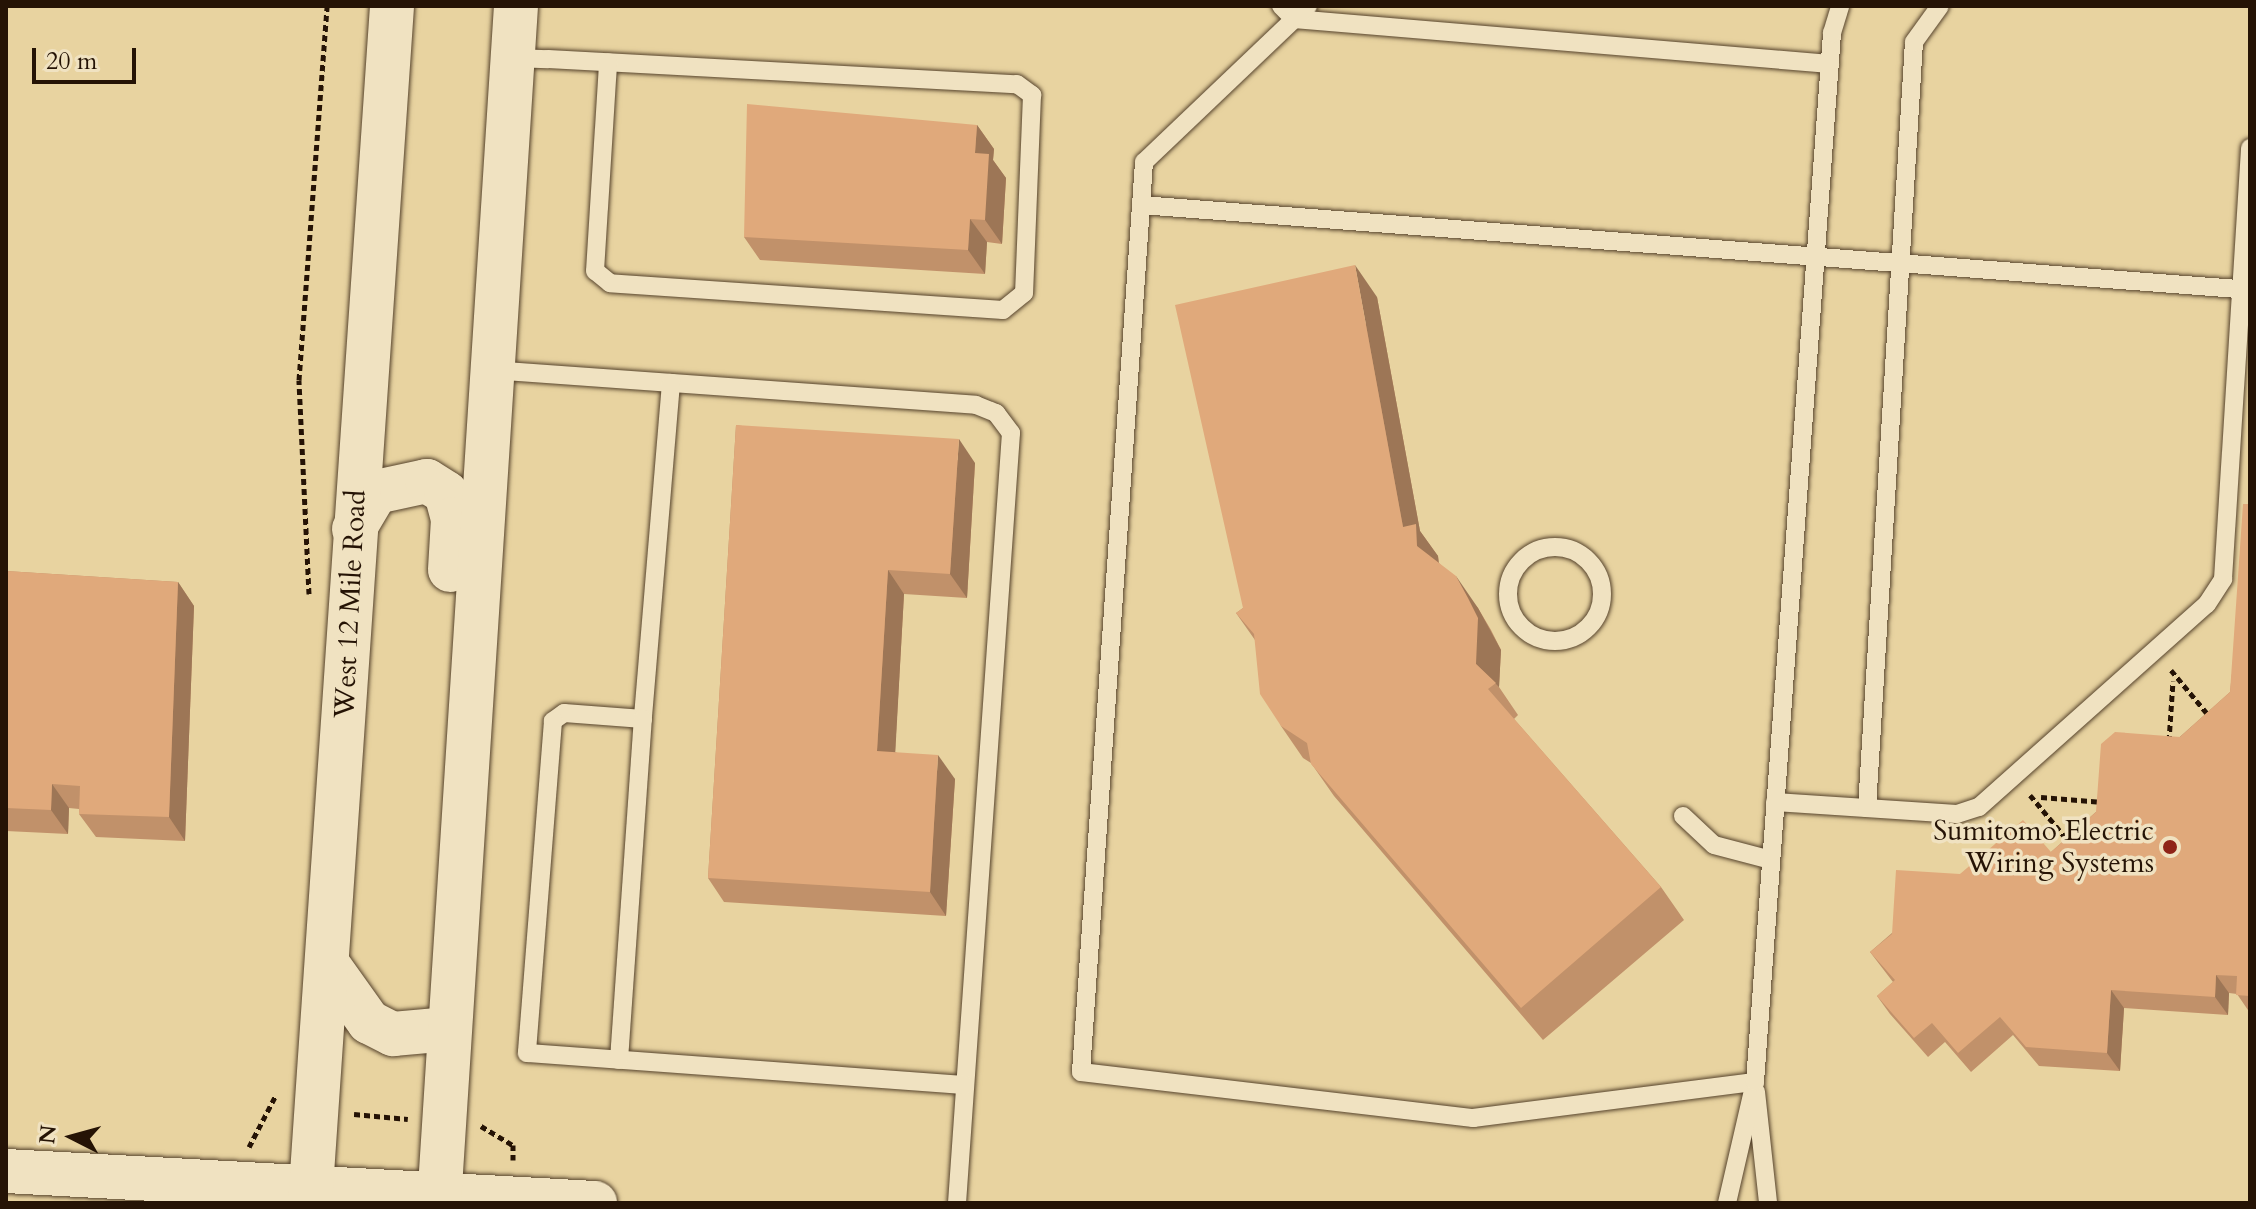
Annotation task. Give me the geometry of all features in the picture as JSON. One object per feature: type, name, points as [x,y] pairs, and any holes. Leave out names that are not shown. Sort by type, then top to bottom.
[{"type":"main road","name":"West 12 Mile Road","points":[[311,1196],[392,6]]},
{"type":"main road","points":[[440,1200],[455,891],[516,6]]},
{"type":"main road","points":[[354,529],[385,486],[427,481],[446,493],[453,519],[436,826],[455,891]]},
{"type":"main road","points":[[329,966],[369,1022],[393,1034],[449,1029]]},
{"type":"main road","points":[[6,1171],[311,1196],[595,1203]]},
{"type":"lane","points":[[1727,1203],[1755,1082],[1830,64],[1840,6]]},
{"type":"lane","points":[[1867,808],[1914,42],[1940,6]]},
{"type":"lane","points":[[1755,1082],[1473,1118],[1081,1072],[1144,162],[1294,10],[1830,64]]},
{"type":"lane","points":[[513,58],[608,62],[1017,84],[1032,95],[1024,293],[1003,310],[610,283],[595,271],[608,62]]},
{"type":"lane","points":[[1775,802],[1957,814],[1979,807],[2207,604],[2223,579],[2246,290],[2250,148]]},
{"type":"lane","points":[[1141,205],[2246,290]]},
{"type":"lane","points":[[491,370],[976,405],[996,413],[1011,433],[957,1203]]},
{"type":"lane","points":[[619,1060],[671,383]]},
{"type":"lane","points":[[1567,548],[1596,569],[1602,606],[1579,636],[1542,641],[1514,619],[1509,583],[1531,553],[1567,548]]},
{"type":"lane","points":[[643,719],[564,713],[553,721],[527,1053],[965,1085]]},
{"type":"lane","points":[[1683,816],[1714,845],[1771,860]]},
{"type":"lane","points":[[1755,1082],[1768,1203]]},
{"type":"path","points":[[309,606],[299,380],[327,6]]},
{"type":"path","points":[[2155,651],[2221,730]]},
{"type":"path","points":[[2168,754],[2173,681]]},
{"type":"path","points":[[2014,777],[2081,856]]},
{"type":"path","points":[[2041,797],[2112,802]]},
{"type":"path","points":[[246,1155],[282,1083]]},
{"type":"path","points":[[318,1110],[486,1127],[513,1145],[513,1164]]},
{"type":"building","points":[[747,104],[977,125],[975,153],[989,154],[985,220],[970,219],[968,250],[744,237]]},
{"type":"building","points":[[1355,265],[1403,527],[1416,524],[1417,546],[1456,576],[1468,598],[1478,618],[1476,664],[1496,683],[1488,689],[1661,887],[1521,1008],[1311,764],[1307,743],[1281,726],[1260,694],[1254,634],[1236,613],[1243,608],[1175,305]]},
{"type":"building","points":[[736,425],[959,439],[950,574],[888,570],[877,751],[938,755],[930,892],[708,878]]},
{"type":"building","name":"Sumitomo Electric Wiring Systems","points":[[2243,504],[2250,504],[2250,996],[2236,995],[2237,976],[2216,975],[2215,997],[2111,990],[2107,1053],[2026,1047],[2000,1017],[1958,1053],[1932,1023],[1914,1038],[1877,996],[1895,980],[1870,952],[1892,934],[1896,870],[1960,874],[2023,820],[2051,852],[2096,812],[2101,744],[2115,732],[2180,737],[2230,692]]},
{"type":"building","points":[[6,571],[178,582],[169,817],[79,814],[80,786],[52,784],[51,810],[6,808]]},
{"type":"place","name":"Sumitomo Electric Wiring Systems","points":[[2170,847]]}]
